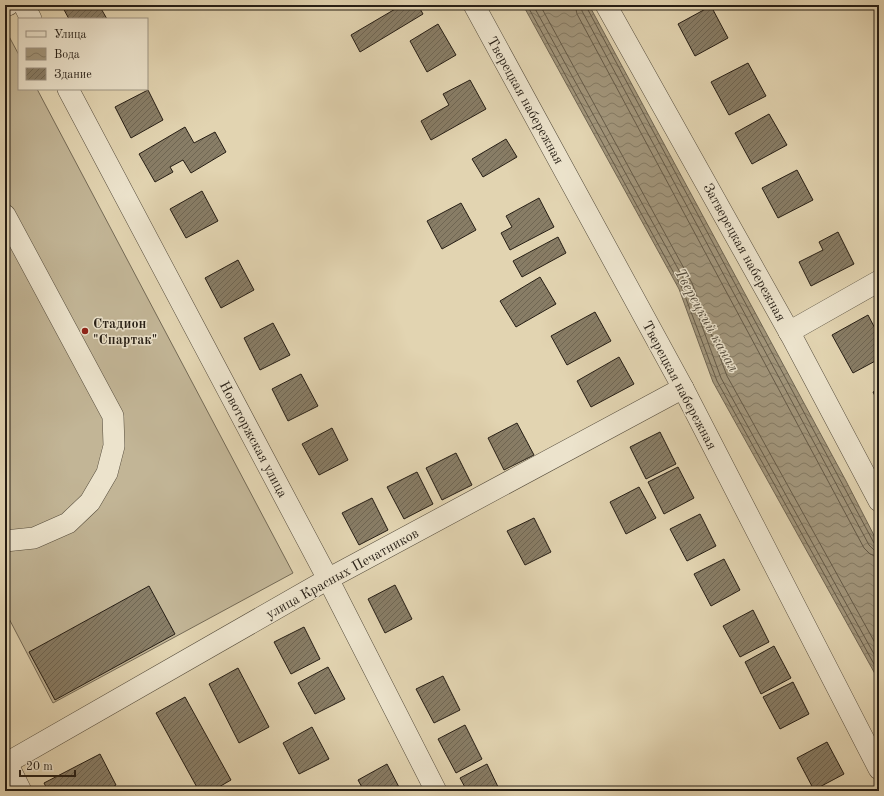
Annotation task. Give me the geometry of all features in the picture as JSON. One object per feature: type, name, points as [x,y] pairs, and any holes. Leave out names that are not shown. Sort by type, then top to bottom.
[{"type":"street","points":[[24,5],[30,18]]},
{"type":"street","name":"Тверецкая набережная","points":[[474,5],[683,388],[879,769]]},
{"type":"street","name":"Затверецкая набережная","points":[[606,5],[789,332],[879,500]]},
{"type":"street","name":"Новоторжская улица","points":[[69,90],[328,579],[436,791]]},
{"type":"street","points":[[5,216],[113,416],[114,446],[108,473],[90,502],[68,522],[34,538],[5,540]]},
{"type":"street","points":[[789,332],[879,281]]},
{"type":"street","name":"улица Красных Печатников","points":[[6,762],[328,579],[683,388]]},
{"type":"street","points":[[6,762],[21,791]]},
{"type":"shaded area","name":"Стадион \"Спартак\"","points":[[5,29],[18,53],[18,90],[38,90],[293,573],[53,703],[5,611]]},
{"type":"water","name":"Тверецкий канал","points":[[523,5],[589,5],[846,481],[879,545],[879,681],[713,382],[679,289]]},
{"type":"building","points":[[99,5],[106,18],[68,18],[62,6]]},
{"type":"building","points":[[402,5],[418,5],[423,14],[360,52],[351,35]]},
{"type":"building","points":[[711,6],[728,38],[695,56],[678,24]]},
{"type":"building","points":[[438,24],[456,55],[427,72],[410,41]]},
{"type":"building","points":[[748,63],[766,96],[729,115],[711,82]]},
{"type":"building","points":[[470,80],[486,109],[431,140],[421,121],[449,105],[443,94]]},
{"type":"building","points":[[148,90],[163,120],[131,138],[115,107]]},
{"type":"building","points":[[769,114],[787,145],[752,164],[735,133]]},
{"type":"building","points":[[185,127],[194,143],[215,132],[226,152],[191,173],[183,160],[170,167],[173,172],[155,182],[139,154]]},
{"type":"building","points":[[506,139],[517,157],[483,177],[472,159]]},
{"type":"building","points":[[797,170],[813,200],[778,218],[762,188]]},
{"type":"building","points":[[202,191],[218,221],[186,238],[170,209]]},
{"type":"building","points":[[539,198],[554,227],[510,250],[501,233],[512,227],[506,216]]},
{"type":"building","points":[[461,203],[476,230],[442,249],[427,221]]},
{"type":"building","points":[[838,232],[854,264],[811,286],[799,262],[823,250],[819,242]]},
{"type":"building","points":[[558,237],[566,253],[522,277],[513,261]]},
{"type":"building","points":[[238,260],[254,290],[221,308],[205,278]]},
{"type":"building","points":[[540,277],[556,304],[516,327],[500,301]]},
{"type":"building","points":[[595,312],[611,341],[567,365],[551,336]]},
{"type":"building","points":[[868,315],[879,336],[879,359],[853,373],[832,335]]},
{"type":"building","points":[[273,323],[290,355],[260,370],[244,338]]},
{"type":"building","points":[[619,357],[634,384],[591,407],[577,381]]},
{"type":"building","points":[[301,374],[318,406],[288,421],[272,389]]},
{"type":"building","points":[[879,389],[879,404],[873,392]]},
{"type":"building","points":[[517,423],[534,455],[504,470],[488,438]]},
{"type":"building","points":[[332,428],[348,460],[319,475],[302,444]]},
{"type":"building","points":[[660,432],[676,464],[646,479],[630,447]]},
{"type":"building","points":[[456,453],[472,485],[442,500],[426,468]]},
{"type":"building","points":[[678,467],[694,498],[664,514],[648,482]]},
{"type":"building","points":[[417,472],[433,504],[404,519],[387,487]]},
{"type":"building","points":[[639,487],[656,518],[626,534],[610,502]]},
{"type":"building","points":[[372,498],[388,530],[359,545],[342,513]]},
{"type":"building","points":[[700,514],[716,546],[687,561],[670,529]]},
{"type":"building","points":[[534,518],[551,552],[525,565],[507,531]]},
{"type":"building","points":[[724,559],[740,590],[711,606],[694,574]]},
{"type":"building","points":[[395,585],[412,619],[385,633],[368,599]]},
{"type":"building","points":[[149,586],[175,634],[55,700],[29,652]]},
{"type":"building","points":[[753,610],[769,642],[740,657],[723,626]]},
{"type":"building","points":[[304,627],[320,659],[291,674],[274,642]]},
{"type":"building","points":[[774,646],[791,678],[761,694],[745,662]]},
{"type":"building","points":[[328,667],[345,699],[315,714],[298,683]]},
{"type":"building","points":[[238,668],[269,727],[239,743],[209,684]]},
{"type":"building","points":[[443,676],[460,710],[434,723],[416,689]]},
{"type":"building","points":[[793,682],[809,714],[780,729],[763,697]]},
{"type":"building","points":[[185,697],[231,780],[212,791],[199,791],[156,713]]},
{"type":"building","points":[[465,725],[482,759],[456,773],[438,739]]},
{"type":"building","points":[[312,727],[329,759],[299,774],[283,743]]},
{"type":"building","points":[[827,742],[844,774],[814,790],[797,758]]},
{"type":"building","points":[[100,754],[116,785],[106,791],[48,791],[44,783]]},
{"type":"building","points":[[387,764],[401,791],[364,791],[358,780]]},
{"type":"building","points":[[487,764],[500,791],[467,791],[460,778]]},
{"type":"place","name":"Стадион \"Спартак\"","points":[[85,331]]}]
